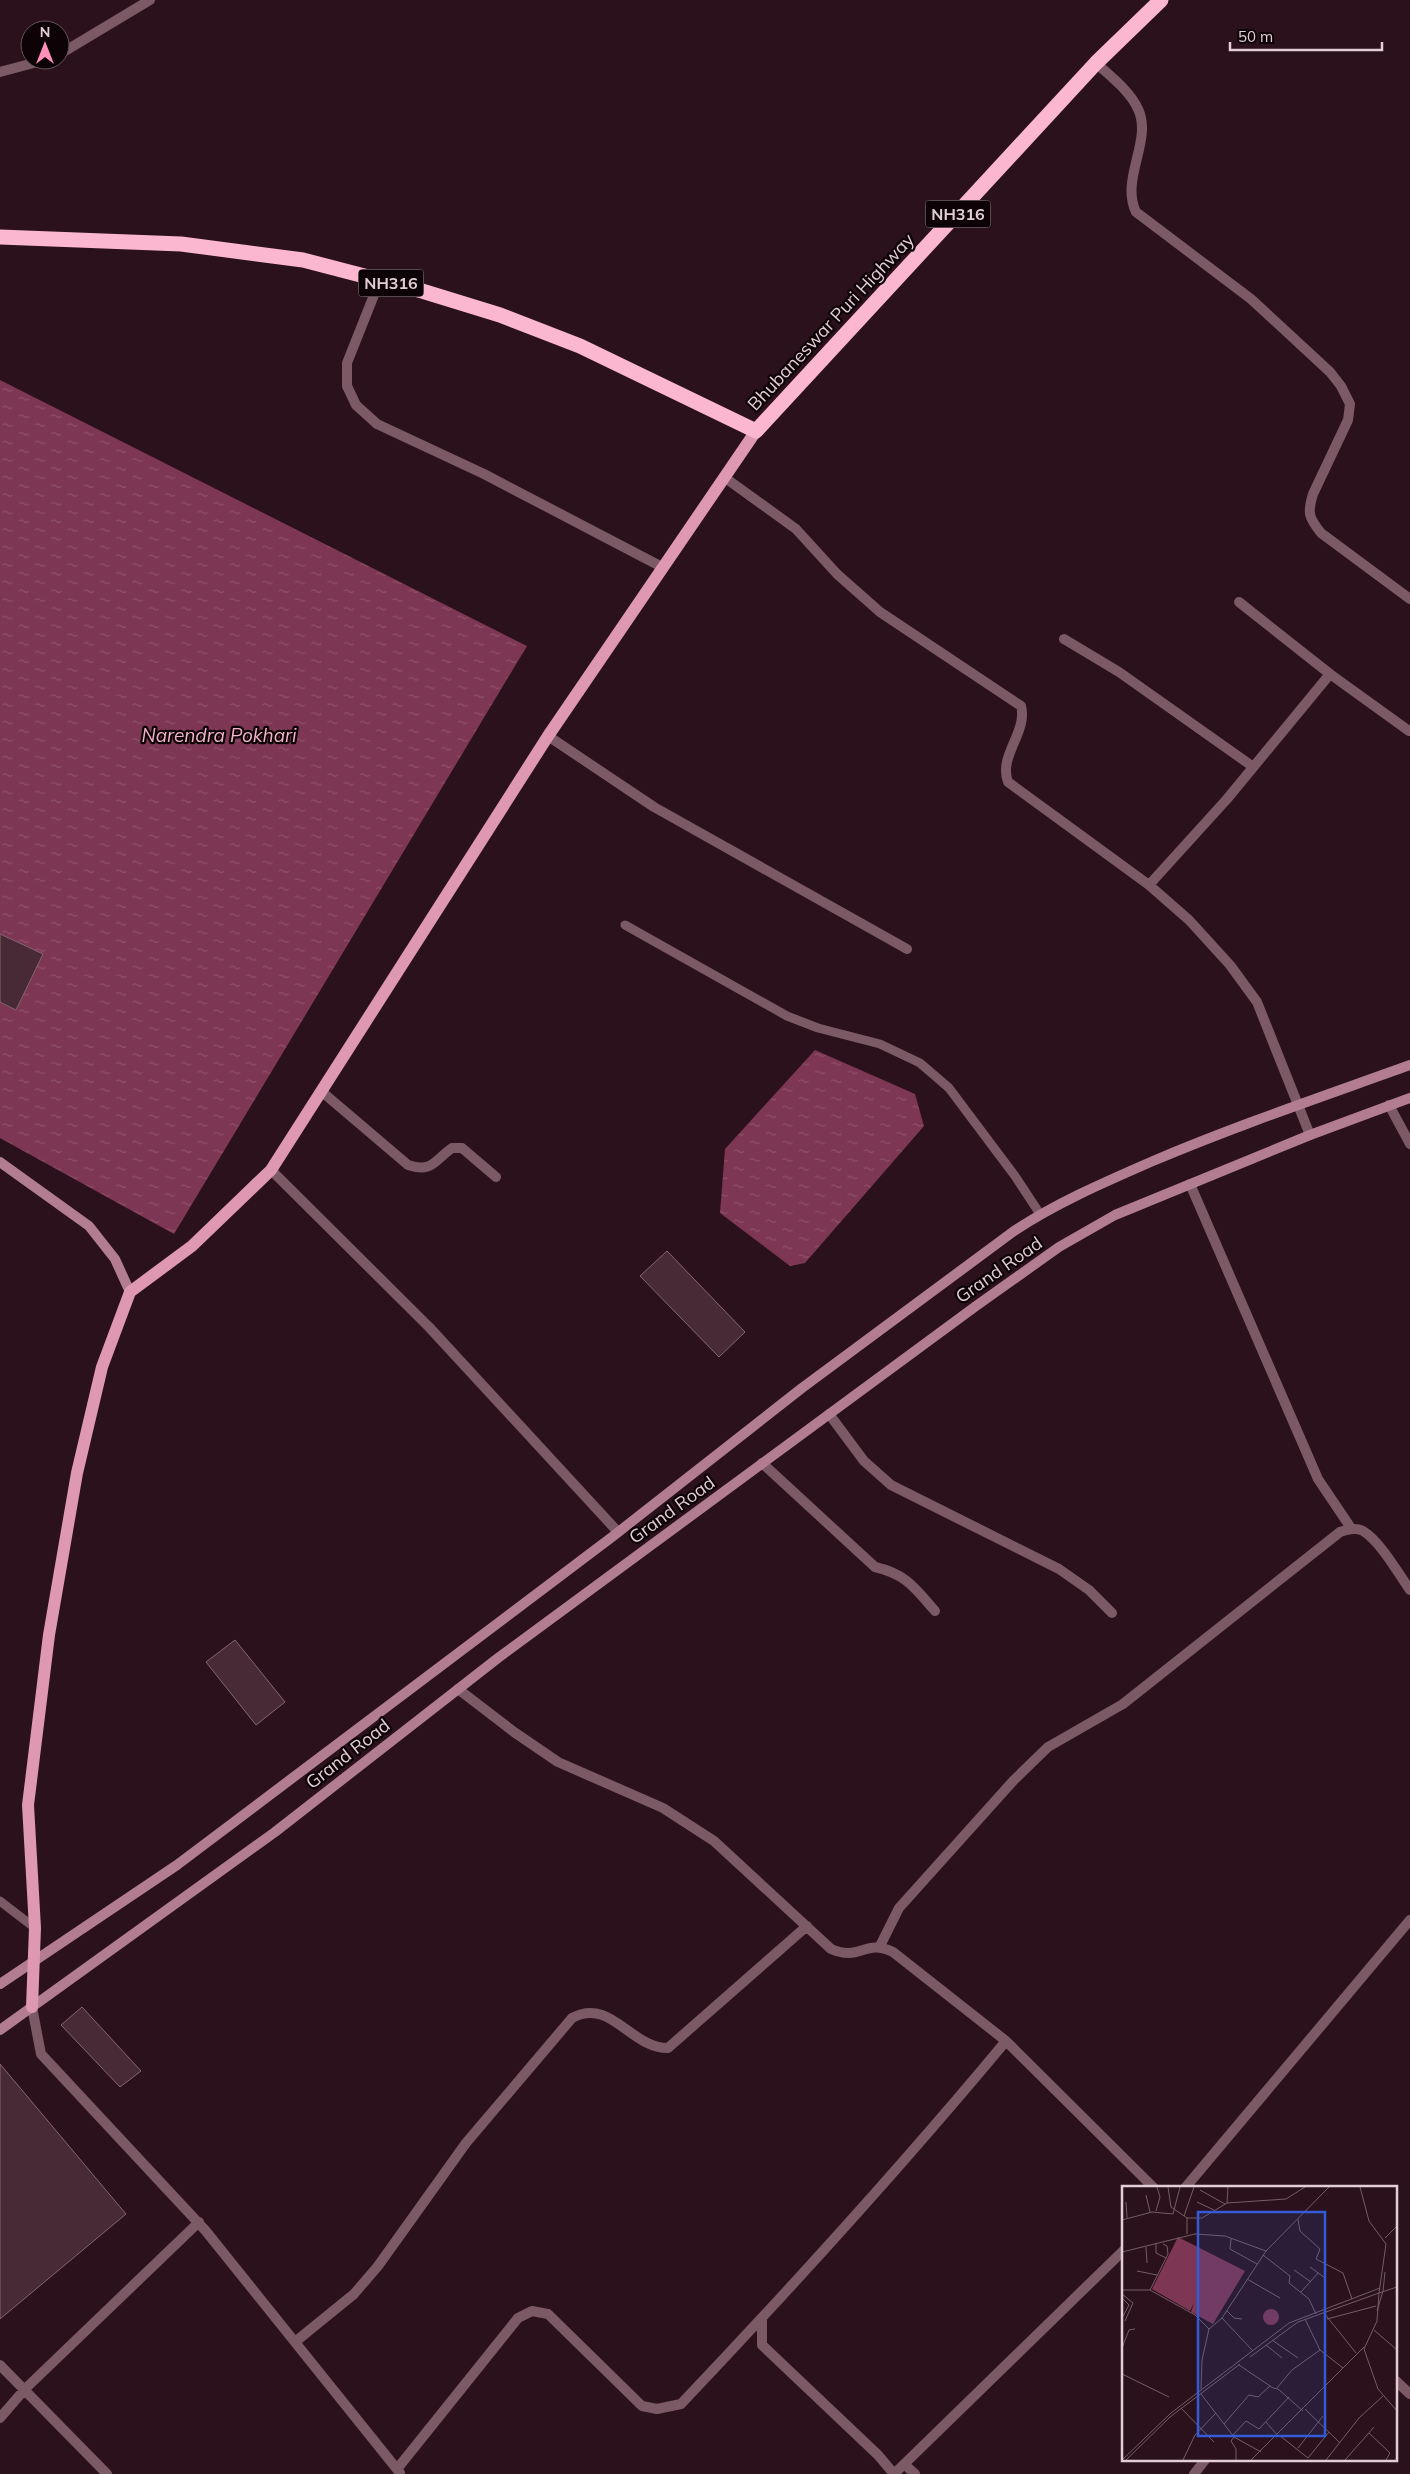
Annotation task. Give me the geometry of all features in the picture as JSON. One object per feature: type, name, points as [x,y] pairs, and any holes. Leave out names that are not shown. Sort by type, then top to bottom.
[{"type":"highway","name":"Bhubaneswar Puri Highway","points":[[756,431],[1096,63],[1162,0]]},
{"type":"highway","name":"NH316","points":[[0,237],[181,244],[303,260],[500,315],[580,346],[756,431]]},
{"type":"main road","points":[[32,2007],[35,1928],[28,1805],[49,1635],[80,1463],[102,1368],[130,1292],[192,1246],[271,1170],[548,736],[756,431]]},
{"type":"main road","name":"Grand Road","points":[[0,1984],[177,1865],[618,1532],[802,1388],[958,1271],[1040,1214],[1096,1186],[1214,1135],[1410,1065]]},
{"type":"main road","name":"Grand Road","points":[[0,2030],[275,1832],[458,1689],[762,1463],[1059,1247],[1115,1216],[1190,1184],[1310,1135],[1410,1098]]},
{"type":"main road","points":[[0,1162],[89,1226],[115,1259],[130,1292]]},
{"type":"street","points":[[70,48],[150,0]]},
{"type":"street","points":[[1096,63],[1138,107],[1142,119],[1131,188],[1131,202],[1136,212],[1251,300],[1330,372],[1341,386],[1350,404],[1348,420],[1313,494],[1309,507],[1310,520],[1321,533],[1410,599]]},
{"type":"street","points":[[0,72],[20,67]]},
{"type":"street","points":[[380,280],[347,363],[347,386],[356,405],[377,424],[484,474],[662,567]]},
{"type":"street","points":[[724,477],[796,529],[837,574],[880,612],[1021,706],[1021,720],[1006,766],[1008,782],[1149,884],[1189,920],[1230,965],[1256,1002],[1310,1135]]},
{"type":"street","points":[[1239,602],[1330,674],[1409,731]]},
{"type":"street","points":[[1064,639],[1119,672],[1252,766]]},
{"type":"street","points":[[1149,884],[1197,834],[1330,674]]},
{"type":"street","points":[[548,736],[654,807],[907,949]]},
{"type":"street","points":[[321,1091],[408,1165],[421,1169],[434,1165],[452,1148],[462,1148],[496,1177]]},
{"type":"street","points":[[1389,1105],[1410,1144]]},
{"type":"street","points":[[271,1170],[429,1327],[618,1532]]},
{"type":"street","points":[[1190,1184],[1318,1479],[1351,1528]]},
{"type":"street","points":[[829,1414],[864,1461],[891,1485],[1059,1569],[1089,1590],[1112,1614]]},
{"type":"street","points":[[762,1463],[875,1567],[892,1571],[907,1579],[935,1611]]},
{"type":"street","points":[[880,1946],[899,1908],[1014,1780],[1048,1747],[1123,1704],[1340,1532],[1351,1528],[1362,1530],[1372,1538],[1410,1590]]},
{"type":"street","points":[[458,1689],[514,1732],[558,1762],[663,1808],[714,1841],[831,1949],[843,1954],[855,1954],[868,1948],[880,1946],[893,1952],[1006,2042],[1152,2186]]},
{"type":"street","points":[[1190,2186],[1410,1920]]},
{"type":"street","points":[[295,2342],[354,2294],[378,2266],[466,2143],[572,2018],[584,2012],[596,2012],[608,2017],[646,2043],[658,2048],[668,2048],[806,1926]]},
{"type":"street","points":[[32,2007],[41,2054],[199,2222],[398,2472],[518,2318],[532,2311],[548,2314],[642,2406],[657,2409],[681,2404],[762,2319],[942,2119],[1006,2042]]},
{"type":"street","points":[[0,2418],[25,2389],[199,2222]]},
{"type":"street","points":[[762,2319],[762,2345],[878,2455],[894,2474],[1122,2252]]},
{"type":"street","points":[[0,2365],[107,2474]]},
{"type":"street","points":[[1398,2383],[1410,2394]]},
{"type":"street","points":[[1194,2474],[1203,2462]]},
{"type":"street","points":[[904,2464],[915,2474]]},
{"type":"lane","points":[[625,925],[787,1016],[818,1028],[880,1044],[920,1063],[949,1088],[1015,1176],[1040,1214]]},
{"type":"lane","points":[[0,1901],[35,1928]]},
{"type":"water","name":"Narendra Pokhari","points":[[0,380],[527,646],[174,1234],[0,1138],[0,1002],[16,1010],[43,954],[0,934]]},
{"type":"water","points":[[815,1050],[915,1094],[924,1126],[805,1263],[790,1266],[720,1213],[725,1149]]},
{"type":"building","points":[[0,934],[43,954],[16,1010],[0,1002]]},
{"type":"building","points":[[667,1251],[745,1332],[719,1357],[640,1276]]},
{"type":"building","points":[[235,1640],[285,1702],[256,1725],[206,1662]]},
{"type":"building","points":[[82,2007],[141,2071],[120,2087],[61,2025]]},
{"type":"building","points":[[0,2064],[126,2214],[0,2319]]}]
